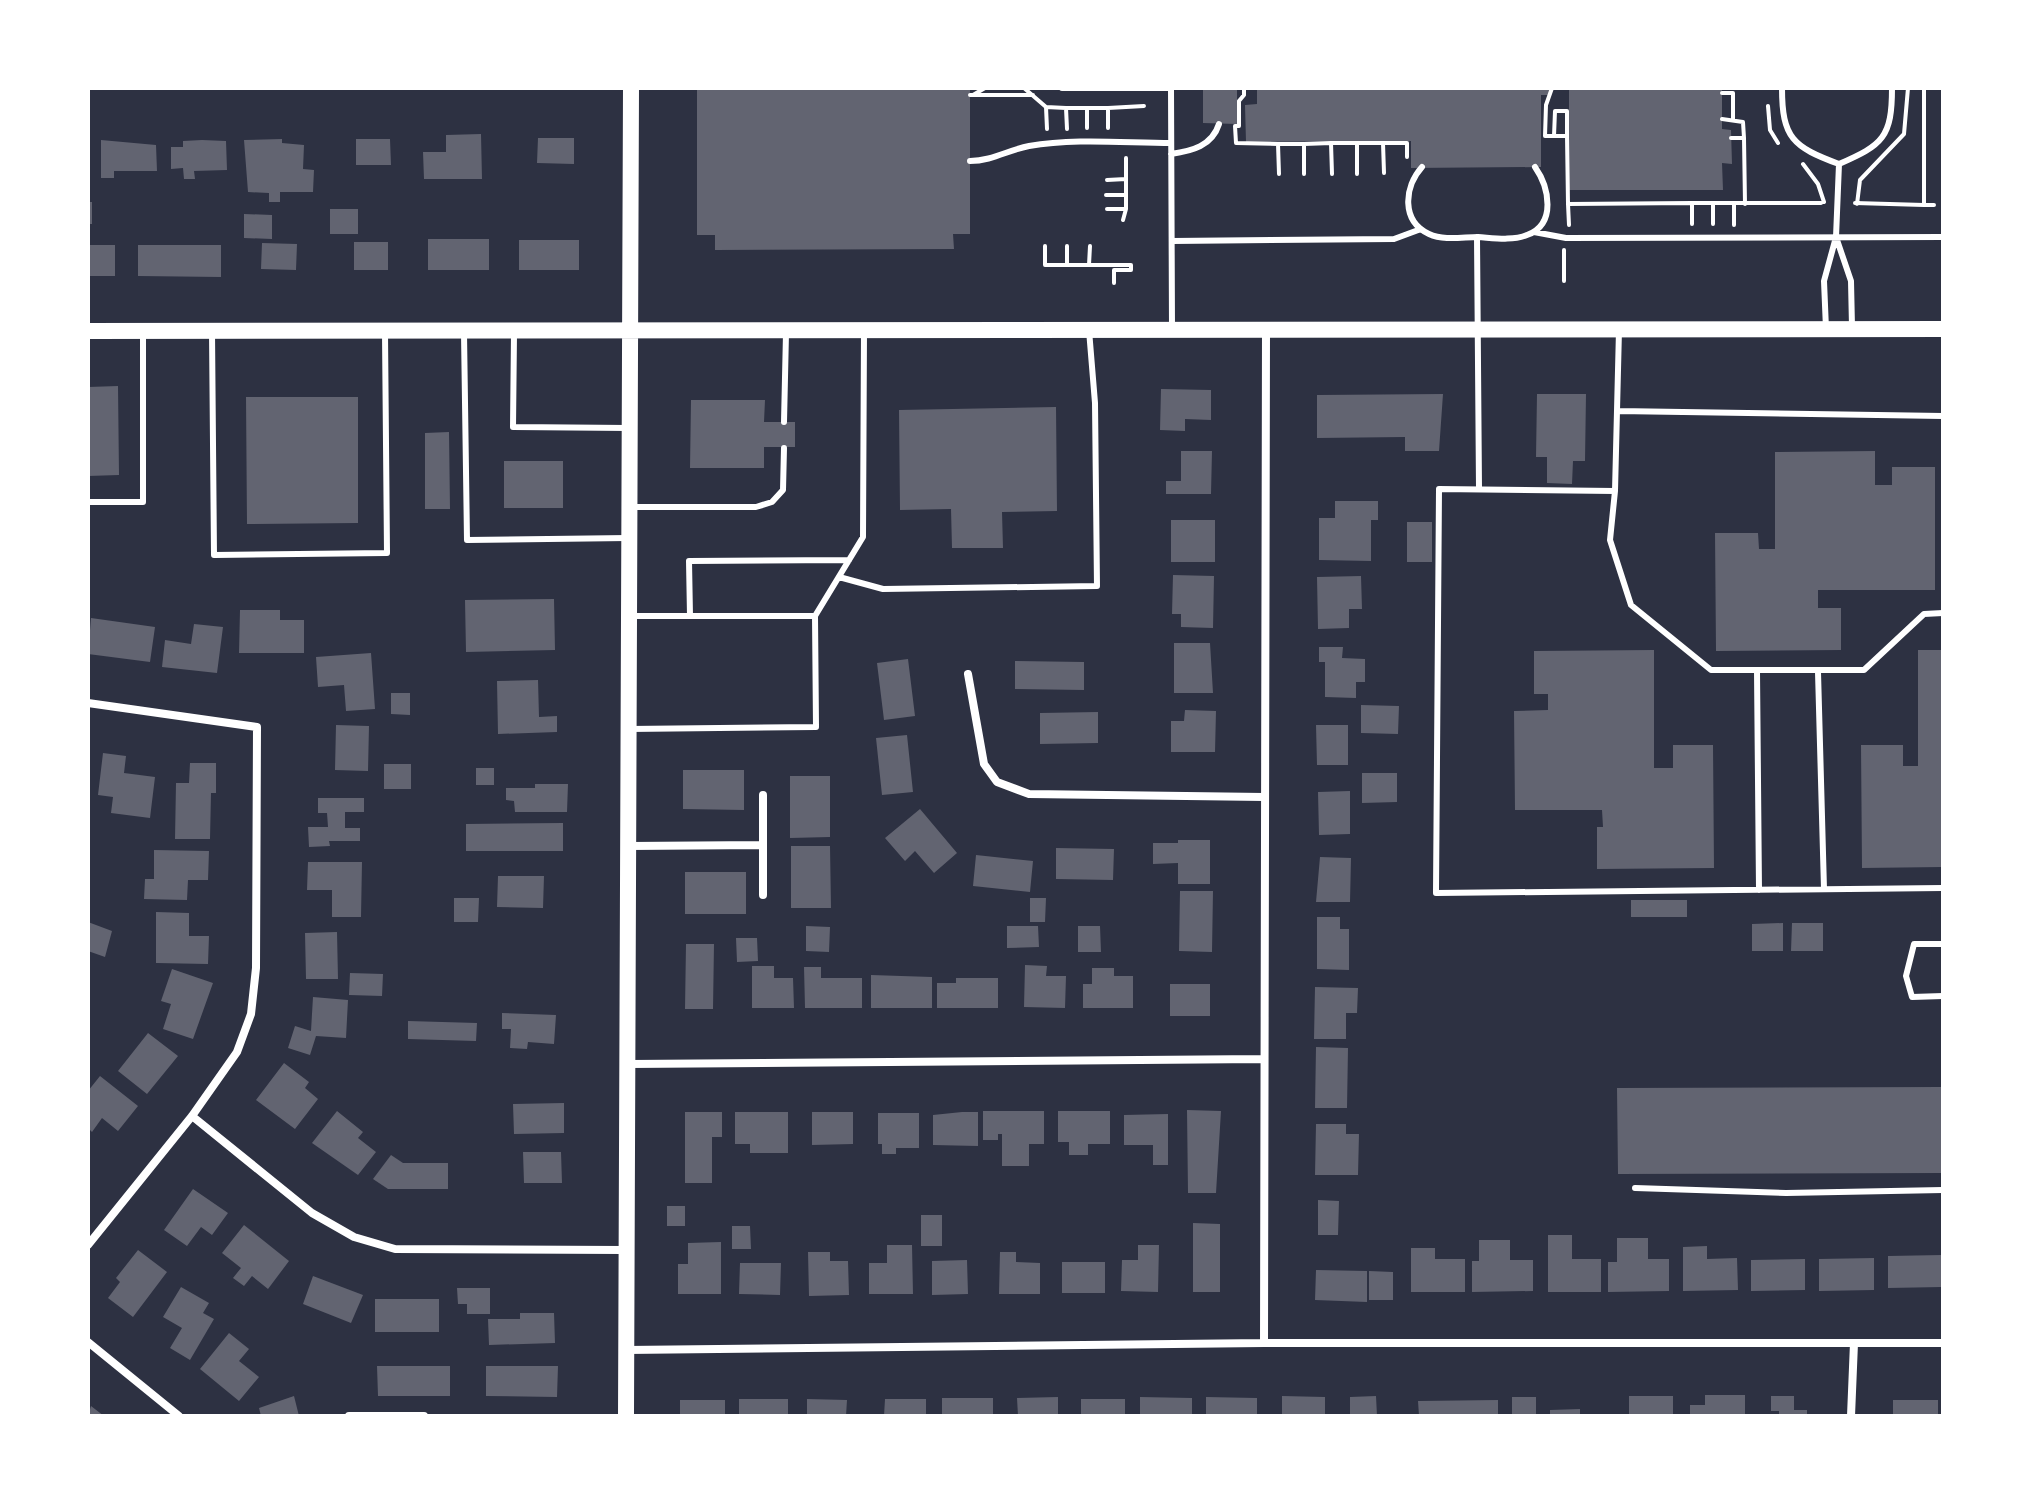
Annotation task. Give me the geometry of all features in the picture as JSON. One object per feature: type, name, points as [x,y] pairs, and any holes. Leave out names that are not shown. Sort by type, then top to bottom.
[{"type":"main road","points":[[626,1416],[631,88]]},
{"type":"main road","points":[[88,331],[514,328],[629,333],[1943,329]]},
{"type":"street","points":[[1264,1343],[1266,329]]},
{"type":"street","points":[[968,674],[984,764],[997,782],[1029,794],[1264,797]]},
{"type":"street","points":[[88,703],[257,727],[256,968],[251,1014],[237,1052],[192,1116],[88,1245]]},
{"type":"street","points":[[763,795],[763,895]]},
{"type":"street","points":[[629,846],[763,845]]},
{"type":"street","points":[[629,1064],[1263,1059]]},
{"type":"street","points":[[192,1116],[323,1220],[374,1244],[415,1250],[625,1250]]},
{"type":"street","points":[[88,1342],[179,1416]]},
{"type":"street","points":[[626,1350],[1264,1343],[1943,1343]]},
{"type":"street","points":[[1851,1416],[1854,1343]]},
{"type":"street","points":[[349,1416],[424,1416]]},
{"type":"lane","points":[[1062,88],[1172,88],[1172,330]]},
{"type":"lane","points":[[1782,88],[1783,123],[1790,136],[1814,155],[1839,164],[1862,155],[1884,138],[1891,124],[1892,88]]},
{"type":"lane","points":[[1171,154],[1192,151],[1207,143],[1219,124]]},
{"type":"lane","points":[[970,161],[992,159],[1016,150],[1044,145],[1171,143]]},
{"type":"lane","points":[[1826,329],[1824,281],[1836,237],[1839,164]]},
{"type":"lane","points":[[1422,167],[1410,184],[1410,212],[1421,229],[1434,236],[1520,237],[1534,232],[1566,238],[1943,237]]},
{"type":"lane","points":[[1534,232],[1548,209],[1548,192],[1535,167]]},
{"type":"lane","points":[[1172,241],[1394,239],[1421,229]]},
{"type":"lane","points":[[1477,237],[1479,488]]},
{"type":"lane","points":[[1836,237],[1851,281],[1852,329]]},
{"type":"lane","points":[[514,328],[513,427],[628,428]]},
{"type":"lane","points":[[212,331],[214,555],[387,553],[385,329]]},
{"type":"lane","points":[[464,329],[467,540],[628,538]]},
{"type":"lane","points":[[1619,329],[1615,491],[1610,540],[1631,605],[1711,670],[1864,670],[1924,614],[1943,613]]},
{"type":"lane","points":[[839,577],[883,589],[1097,586],[1095,403],[1089,330]]},
{"type":"lane","points":[[88,502],[143,502],[143,331]]},
{"type":"lane","points":[[784,422],[786,332]]},
{"type":"lane","points":[[629,729],[816,727],[815,616],[863,537],[864,332]]},
{"type":"lane","points":[[1618,411],[1943,416]]},
{"type":"lane","points":[[628,507],[756,507],[772,502],[783,490],[784,448]]},
{"type":"lane","points":[[1615,491],[1439,489],[1436,893],[1943,888]]},
{"type":"lane","points":[[690,616],[689,561],[849,560]]},
{"type":"lane","points":[[629,616],[815,616]]},
{"type":"lane","points":[[1757,671],[1759,890]]},
{"type":"lane","points":[[1818,672],[1824,889]]},
{"type":"lane","points":[[1943,944],[1914,944],[1906,976],[1912,997],[1943,996]]},
{"type":"lane","points":[[1635,1188],[1786,1193],[1943,1190]]},
{"type":"path","points":[[974,93],[985,88]]},
{"type":"path","points":[[1024,88],[1046,107],[1144,106]]},
{"type":"path","points":[[1244,88],[1244,95],[1239,101],[1239,126],[1235,126],[1236,143],[1407,143],[1407,157]]},
{"type":"path","points":[[1552,88],[1546,105],[1545,136],[1567,136]]},
{"type":"path","points":[[1924,88],[1924,205]]},
{"type":"path","points":[[1722,93],[1733,90],[1733,119]]},
{"type":"path","points":[[974,93],[1033,95]]},
{"type":"path","points":[[1046,107],[1047,129]]},
{"type":"path","points":[[1066,108],[1067,129]]},
{"type":"path","points":[[1087,108],[1087,129]]},
{"type":"path","points":[[1108,108],[1108,128]]},
{"type":"path","points":[[1554,136],[1555,111],[1567,111],[1569,225]]},
{"type":"path","points":[[1722,119],[1743,122],[1745,204]]},
{"type":"path","points":[[1731,138],[1744,138]]},
{"type":"path","points":[[1331,143],[1332,174]]},
{"type":"path","points":[[1357,143],[1357,174]]},
{"type":"path","points":[[1383,143],[1384,173]]},
{"type":"path","points":[[1278,144],[1279,174]]},
{"type":"path","points":[[1304,144],[1304,174]]},
{"type":"path","points":[[1123,220],[1126,209],[1126,158]]},
{"type":"path","points":[[1107,180],[1126,179]]},
{"type":"path","points":[[1106,195],[1126,195]]},
{"type":"path","points":[[1853,202],[1934,205]]},
{"type":"path","points":[[1692,203],[1692,225]]},
{"type":"path","points":[[1713,203],[1713,224]]},
{"type":"path","points":[[1734,203],[1734,225]]},
{"type":"path","points":[[1568,204],[1821,203]]},
{"type":"path","points":[[1107,209],[1126,209]]},
{"type":"path","points":[[1045,246],[1045,265],[1131,265],[1131,270],[1114,270],[1114,283]]},
{"type":"path","points":[[1067,246],[1067,265]]},
{"type":"path","points":[[1089,265],[1090,246]]},
{"type":"path","points":[[1564,250],[1564,281]]},
{"type":"building","points":[[697,88],[970,88],[970,234],[953,234],[954,249],[715,250],[715,235],[697,235]]},
{"type":"building","points":[[1203,88],[1237,88],[1237,124],[1203,123]]},
{"type":"building","points":[[1257,88],[1549,88],[1549,95],[1541,95],[1541,167],[1411,168],[1411,141],[1246,142],[1245,105],[1257,104]]},
{"type":"building","points":[[1569,88],[1722,88],[1722,129],[1731,130],[1732,164],[1722,163],[1723,190],[1569,190]]},
{"type":"building","points":[[481,134],[482,179],[424,179],[423,152],[446,152],[446,135]]},
{"type":"building","points":[[538,138],[574,138],[574,164],[537,163]]},
{"type":"building","points":[[282,139],[282,143],[304,145],[303,169],[314,170],[313,192],[280,192],[280,202],[269,202],[269,193],[248,192],[244,140]]},
{"type":"building","points":[[356,139],[390,139],[391,165],[356,165]]},
{"type":"building","points":[[101,140],[156,145],[157,171],[114,171],[114,178],[101,178]]},
{"type":"building","points":[[183,141],[226,141],[227,170],[194,171],[195,179],[184,179],[183,168],[171,169],[171,147],[183,147]]},
{"type":"building","points":[[88,202],[92,202],[92,224],[88,224]]},
{"type":"building","points":[[330,209],[358,209],[358,234],[330,234]]},
{"type":"building","points":[[244,214],[272,215],[272,239],[244,238]]},
{"type":"building","points":[[428,239],[489,239],[489,270],[428,270]]},
{"type":"building","points":[[519,240],[579,240],[579,270],[519,270]]},
{"type":"building","points":[[354,242],[388,242],[388,270],[354,270]]},
{"type":"building","points":[[262,243],[297,244],[296,270],[261,269]]},
{"type":"building","points":[[88,245],[115,245],[115,276],[88,276]]},
{"type":"building","points":[[138,245],[221,245],[221,277],[138,276]]},
{"type":"building","points":[[118,386],[119,475],[88,476],[88,387]]},
{"type":"building","points":[[1161,389],[1211,390],[1211,420],[1185,419],[1185,431],[1160,430]]},
{"type":"building","points":[[1443,394],[1439,451],[1405,451],[1405,437],[1317,438],[1317,395]]},
{"type":"building","points":[[1537,394],[1586,394],[1585,461],[1573,461],[1572,484],[1547,483],[1547,457],[1536,457]]},
{"type":"building","points":[[246,397],[358,397],[358,523],[247,524]]},
{"type":"building","points":[[691,400],[765,400],[764,422],[795,422],[795,447],[764,447],[764,468],[690,468]]},
{"type":"building","points":[[1056,407],[1057,511],[1002,512],[1003,548],[952,548],[951,509],[900,510],[899,410]]},
{"type":"building","points":[[449,432],[450,509],[425,509],[425,433]]},
{"type":"building","points":[[1181,451],[1212,451],[1211,494],[1166,494],[1166,481],[1181,481]]},
{"type":"building","points":[[1875,451],[1875,485],[1892,485],[1892,467],[1935,467],[1935,590],[1818,590],[1818,608],[1841,608],[1841,650],[1716,651],[1715,533],[1758,533],[1759,549],[1775,549],[1775,452]]},
{"type":"building","points":[[504,461],[563,461],[563,508],[504,508]]},
{"type":"building","points":[[1335,501],[1378,501],[1378,520],[1371,520],[1371,561],[1319,560],[1319,518],[1335,518]]},
{"type":"building","points":[[1171,520],[1215,520],[1215,562],[1171,562]]},
{"type":"building","points":[[1407,522],[1432,522],[1432,562],[1407,562]]},
{"type":"building","points":[[1173,575],[1214,576],[1213,628],[1181,627],[1181,614],[1172,614]]},
{"type":"building","points":[[1361,576],[1362,609],[1349,609],[1349,628],[1318,629],[1317,577]]},
{"type":"building","points":[[554,599],[555,650],[466,652],[465,600]]},
{"type":"building","points":[[240,610],[280,610],[280,620],[304,620],[304,653],[239,653]]},
{"type":"building","points":[[91,618],[155,627],[150,662],[88,654]]},
{"type":"building","points":[[194,624],[223,627],[217,673],[162,667],[165,640],[191,644]]},
{"type":"building","points":[[1174,643],[1210,643],[1213,693],[1174,693]]},
{"type":"building","points":[[1319,647],[1343,647],[1342,658],[1365,659],[1365,682],[1356,682],[1356,698],[1325,697],[1325,662],[1319,662]]},
{"type":"building","points":[[1654,650],[1654,768],[1673,768],[1673,745],[1713,745],[1714,868],[1597,869],[1597,827],[1603,827],[1602,810],[1515,810],[1514,711],[1548,710],[1548,694],[1534,694],[1534,651]]},
{"type":"building","points":[[1918,650],[1943,650],[1943,867],[1862,868],[1861,745],[1903,745],[1903,766],[1918,766]]},
{"type":"building","points":[[371,653],[375,709],[346,711],[344,685],[318,687],[316,657]]},
{"type":"building","points":[[908,659],[915,716],[884,720],[877,663]]},
{"type":"building","points":[[1015,661],[1084,662],[1084,690],[1015,689]]},
{"type":"building","points":[[538,680],[539,717],[557,716],[557,732],[498,734],[497,681]]},
{"type":"building","points":[[391,693],[410,693],[410,715],[391,714]]},
{"type":"building","points":[[1361,705],[1399,706],[1398,734],[1361,733]]},
{"type":"building","points":[[1185,710],[1216,711],[1215,752],[1171,752],[1171,721],[1184,721]]},
{"type":"building","points":[[1098,712],[1098,743],[1040,744],[1040,713]]},
{"type":"building","points":[[336,725],[369,726],[368,771],[335,770]]},
{"type":"building","points":[[1316,725],[1348,725],[1348,765],[1317,765]]},
{"type":"building","points":[[907,735],[913,792],[882,795],[876,738]]},
{"type":"building","points":[[103,753],[126,756],[124,773],[155,777],[150,818],[111,813],[113,797],[98,795]]},
{"type":"building","points":[[190,763],[216,763],[216,793],[211,793],[210,839],[175,839],[176,783],[189,783]]},
{"type":"building","points":[[384,764],[411,764],[411,789],[384,789]]},
{"type":"building","points":[[476,768],[494,768],[494,785],[476,785]]},
{"type":"building","points":[[683,770],[744,770],[744,810],[683,809]]},
{"type":"building","points":[[1362,773],[1397,773],[1397,802],[1362,803]]},
{"type":"building","points":[[790,776],[830,776],[830,837],[790,838]]},
{"type":"building","points":[[535,784],[568,784],[567,812],[515,812],[514,801],[506,800],[506,788],[535,788]]},
{"type":"building","points":[[1350,791],[1350,834],[1319,835],[1318,792]]},
{"type":"building","points":[[318,798],[364,798],[364,812],[345,812],[345,828],[360,828],[360,841],[329,841],[330,846],[309,847],[308,827],[328,827],[327,813],[318,813]]},
{"type":"building","points":[[920,809],[957,853],[934,873],[915,851],[905,861],[885,838]]},
{"type":"building","points":[[563,823],[563,851],[466,851],[466,824]]},
{"type":"building","points":[[1178,840],[1210,840],[1210,884],[1178,884],[1178,863],[1153,864],[1153,843],[1178,843]]},
{"type":"building","points":[[791,846],[830,846],[831,908],[791,908]]},
{"type":"building","points":[[1056,848],[1114,849],[1113,880],[1056,879]]},
{"type":"building","points":[[154,850],[209,851],[208,880],[188,880],[187,900],[144,899],[145,879],[154,879]]},
{"type":"building","points":[[976,855],[1033,861],[1030,892],[973,886]]},
{"type":"building","points":[[1320,857],[1351,858],[1350,902],[1316,902]]},
{"type":"building","points":[[308,862],[362,862],[361,917],[332,917],[332,890],[307,890]]},
{"type":"building","points":[[685,872],[746,872],[746,914],[685,914]]},
{"type":"building","points":[[498,876],[544,876],[543,908],[497,907]]},
{"type":"building","points":[[1180,891],[1213,891],[1212,952],[1179,951]]},
{"type":"building","points":[[454,898],[479,898],[478,922],[454,922]]},
{"type":"building","points":[[1030,898],[1046,898],[1045,922],[1030,922]]},
{"type":"building","points":[[1631,900],[1687,900],[1687,917],[1631,917]]},
{"type":"building","points":[[156,912],[189,913],[189,936],[209,936],[208,964],[156,963]]},
{"type":"building","points":[[1317,917],[1340,917],[1340,929],[1349,929],[1349,970],[1317,969]]},
{"type":"building","points":[[88,922],[112,931],[105,957],[88,951]]},
{"type":"building","points":[[1783,923],[1783,951],[1752,951],[1752,924]]},
{"type":"building","points":[[1792,923],[1823,923],[1823,951],[1791,951]]},
{"type":"building","points":[[806,926],[830,927],[829,952],[806,951]]},
{"type":"building","points":[[1007,926],[1038,926],[1039,947],[1007,948]]},
{"type":"building","points":[[1078,926],[1100,926],[1101,952],[1078,952]]},
{"type":"building","points":[[337,932],[338,979],[306,979],[305,933]]},
{"type":"building","points":[[736,938],[757,938],[758,961],[737,962]]},
{"type":"building","points":[[686,944],[714,944],[713,1009],[685,1009]]},
{"type":"building","points":[[1025,965],[1047,966],[1046,976],[1066,976],[1065,1008],[1024,1007]]},
{"type":"building","points":[[752,966],[774,966],[774,978],[793,978],[794,1008],[752,1008]]},
{"type":"building","points":[[804,967],[821,967],[821,978],[862,978],[862,1008],[805,1008]]},
{"type":"building","points":[[1092,968],[1114,968],[1114,976],[1133,976],[1133,1008],[1083,1008],[1083,984],[1092,984]]},
{"type":"building","points":[[172,969],[213,983],[193,1039],[163,1029],[171,1004],[161,1001]]},
{"type":"building","points":[[350,973],[383,974],[382,996],[349,995]]},
{"type":"building","points":[[871,975],[932,977],[932,1008],[871,1008]]},
{"type":"building","points":[[956,978],[998,978],[998,1008],[937,1008],[937,983],[956,983]]},
{"type":"building","points":[[1170,984],[1210,984],[1210,1016],[1170,1016]]},
{"type":"building","points":[[1315,987],[1358,988],[1357,1013],[1346,1013],[1346,1039],[1314,1039]]},
{"type":"building","points":[[313,997],[348,1000],[346,1038],[316,1036],[310,1055],[288,1048],[295,1026],[311,1031]]},
{"type":"building","points":[[502,1013],[556,1015],[554,1044],[528,1042],[527,1049],[510,1048],[511,1029],[502,1029]]},
{"type":"building","points":[[408,1021],[477,1023],[476,1041],[408,1039]]},
{"type":"building","points":[[148,1033],[178,1056],[147,1094],[118,1071]]},
{"type":"building","points":[[1316,1047],[1348,1048],[1347,1108],[1315,1108]]},
{"type":"building","points":[[284,1063],[309,1082],[305,1088],[318,1099],[295,1129],[256,1100]]},
{"type":"building","points":[[100,1076],[138,1106],[118,1131],[102,1118],[92,1132],[88,1128],[88,1091]]},
{"type":"building","points":[[1943,1087],[1943,1173],[1618,1174],[1617,1088]]},
{"type":"building","points":[[564,1103],[564,1133],[514,1134],[513,1104]]},
{"type":"building","points":[[1187,1110],[1221,1111],[1216,1193],[1188,1193]]},
{"type":"building","points":[[337,1111],[363,1132],[358,1138],[376,1152],[358,1175],[312,1143]]},
{"type":"building","points":[[983,1111],[1044,1111],[1044,1144],[1029,1144],[1029,1166],[1002,1166],[1002,1134],[998,1134],[998,1140],[983,1140]]},
{"type":"building","points":[[1058,1111],[1110,1111],[1110,1144],[1088,1144],[1088,1155],[1069,1155],[1069,1142],[1058,1142]]},
{"type":"building","points":[[685,1112],[722,1112],[722,1137],[712,1137],[712,1183],[685,1183]]},
{"type":"building","points":[[735,1112],[788,1112],[788,1153],[750,1153],[750,1144],[735,1144]]},
{"type":"building","points":[[812,1112],[853,1112],[853,1144],[812,1145]]},
{"type":"building","points":[[978,1112],[978,1146],[933,1145],[933,1115]]},
{"type":"building","points":[[878,1113],[919,1113],[919,1148],[896,1148],[896,1154],[882,1154],[882,1144],[878,1144]]},
{"type":"building","points":[[1168,1114],[1168,1165],[1153,1165],[1153,1145],[1124,1145],[1124,1115]]},
{"type":"building","points":[[1316,1124],[1346,1124],[1346,1134],[1359,1134],[1358,1175],[1315,1175]]},
{"type":"building","points":[[523,1152],[561,1152],[562,1183],[524,1183]]},
{"type":"building","points":[[391,1155],[403,1163],[448,1163],[448,1189],[388,1189],[373,1179]]},
{"type":"building","points":[[193,1189],[228,1213],[212,1235],[201,1227],[187,1246],[164,1230]]},
{"type":"building","points":[[1318,1200],[1339,1201],[1338,1235],[1318,1235]]},
{"type":"building","points":[[667,1206],[685,1206],[685,1226],[667,1226]]},
{"type":"building","points":[[921,1215],[942,1215],[942,1246],[921,1246]]},
{"type":"building","points":[[1193,1223],[1220,1224],[1220,1292],[1193,1292]]},
{"type":"building","points":[[244,1225],[289,1261],[268,1289],[252,1276],[244,1286],[233,1278],[241,1268],[222,1253]]},
{"type":"building","points":[[732,1226],[750,1226],[751,1249],[732,1249]]},
{"type":"building","points":[[1548,1235],[1572,1235],[1572,1259],[1601,1259],[1601,1292],[1548,1292]]},
{"type":"building","points":[[1617,1238],[1648,1238],[1648,1259],[1669,1259],[1669,1291],[1608,1292],[1608,1262],[1617,1262]]},
{"type":"building","points":[[1479,1240],[1510,1240],[1510,1260],[1533,1260],[1533,1291],[1472,1292],[1472,1261],[1479,1261]]},
{"type":"building","points":[[721,1242],[721,1294],[678,1294],[678,1264],[688,1264],[688,1243]]},
{"type":"building","points":[[887,1245],[912,1245],[913,1294],[869,1294],[869,1263],[887,1263]]},
{"type":"building","points":[[1138,1245],[1159,1245],[1158,1292],[1121,1291],[1122,1260],[1138,1260]]},
{"type":"building","points":[[1707,1246],[1707,1259],[1737,1258],[1738,1290],[1683,1291],[1683,1247]]},
{"type":"building","points":[[1411,1248],[1435,1248],[1435,1259],[1465,1259],[1465,1292],[1411,1292]]},
{"type":"building","points":[[138,1250],[167,1272],[133,1317],[108,1298],[120,1282],[116,1278]]},
{"type":"building","points":[[808,1252],[830,1252],[830,1261],[848,1261],[849,1295],[809,1296]]},
{"type":"building","points":[[1000,1252],[1016,1252],[1016,1262],[1040,1263],[1040,1294],[999,1294]]},
{"type":"building","points":[[1942,1255],[1942,1287],[1888,1288],[1888,1256]]},
{"type":"building","points":[[1874,1258],[1874,1290],[1819,1291],[1819,1259]]},
{"type":"building","points":[[1805,1259],[1805,1290],[1751,1291],[1751,1260]]},
{"type":"building","points":[[967,1260],[968,1294],[932,1295],[932,1261]]},
{"type":"building","points":[[1062,1262],[1105,1262],[1105,1293],[1062,1293]]},
{"type":"building","points":[[740,1263],[781,1263],[780,1295],[739,1294]]},
{"type":"building","points":[[1316,1270],[1367,1271],[1367,1302],[1315,1300]]},
{"type":"building","points":[[1369,1271],[1393,1272],[1393,1300],[1369,1300]]},
{"type":"building","points":[[313,1276],[363,1295],[351,1323],[303,1304]]},
{"type":"building","points":[[181,1287],[209,1303],[203,1313],[214,1319],[190,1360],[170,1348],[182,1328],[163,1317]]},
{"type":"building","points":[[457,1288],[490,1288],[490,1314],[467,1314],[467,1304],[458,1304]]},
{"type":"building","points":[[375,1299],[439,1299],[439,1332],[375,1332]]},
{"type":"building","points":[[520,1313],[554,1313],[555,1343],[489,1345],[488,1319],[520,1319]]},
{"type":"building","points":[[229,1333],[249,1349],[239,1361],[259,1377],[239,1401],[200,1369]]},
{"type":"building","points":[[377,1366],[450,1366],[450,1396],[378,1396]]},
{"type":"building","points":[[486,1366],[558,1366],[557,1397],[486,1396]]},
{"type":"building","points":[[1705,1395],[1745,1395],[1745,1416],[1690,1416],[1690,1405],[1705,1405]]},
{"type":"building","points":[[294,1396],[299,1416],[261,1416],[259,1408]]},
{"type":"building","points":[[1282,1396],[1325,1397],[1325,1416],[1282,1416]]},
{"type":"building","points":[[1376,1396],[1377,1416],[1350,1416],[1350,1397]]},
{"type":"building","points":[[1629,1396],[1673,1396],[1673,1416],[1629,1416]]},
{"type":"building","points":[[1771,1396],[1794,1396],[1794,1410],[1807,1410],[1807,1416],[1779,1416],[1779,1411],[1771,1411]]},
{"type":"building","points":[[1058,1397],[1058,1416],[1018,1416],[1017,1398]]},
{"type":"building","points":[[1140,1397],[1192,1398],[1192,1416],[1140,1416]]},
{"type":"building","points":[[1206,1397],[1257,1398],[1257,1416],[1206,1416]]},
{"type":"building","points":[[1512,1397],[1536,1397],[1536,1416],[1512,1416]]},
{"type":"building","points":[[942,1398],[993,1398],[993,1416],[942,1416]]},
{"type":"building","points":[[739,1399],[788,1399],[788,1416],[739,1416]]},
{"type":"building","points":[[807,1399],[847,1400],[846,1416],[807,1416]]},
{"type":"building","points":[[885,1399],[926,1399],[926,1416],[884,1416]]},
{"type":"building","points":[[1081,1399],[1125,1399],[1125,1416],[1081,1416]]},
{"type":"building","points":[[680,1400],[725,1400],[725,1416],[680,1416]]},
{"type":"building","points":[[1498,1400],[1498,1416],[1419,1416],[1418,1401]]},
{"type":"building","points":[[1893,1400],[1938,1400],[1938,1416],[1893,1416]]},
{"type":"building","points":[[91,1406],[104,1416],[88,1416]]},
{"type":"building","points":[[1580,1409],[1580,1416],[1550,1416],[1550,1410]]}]
